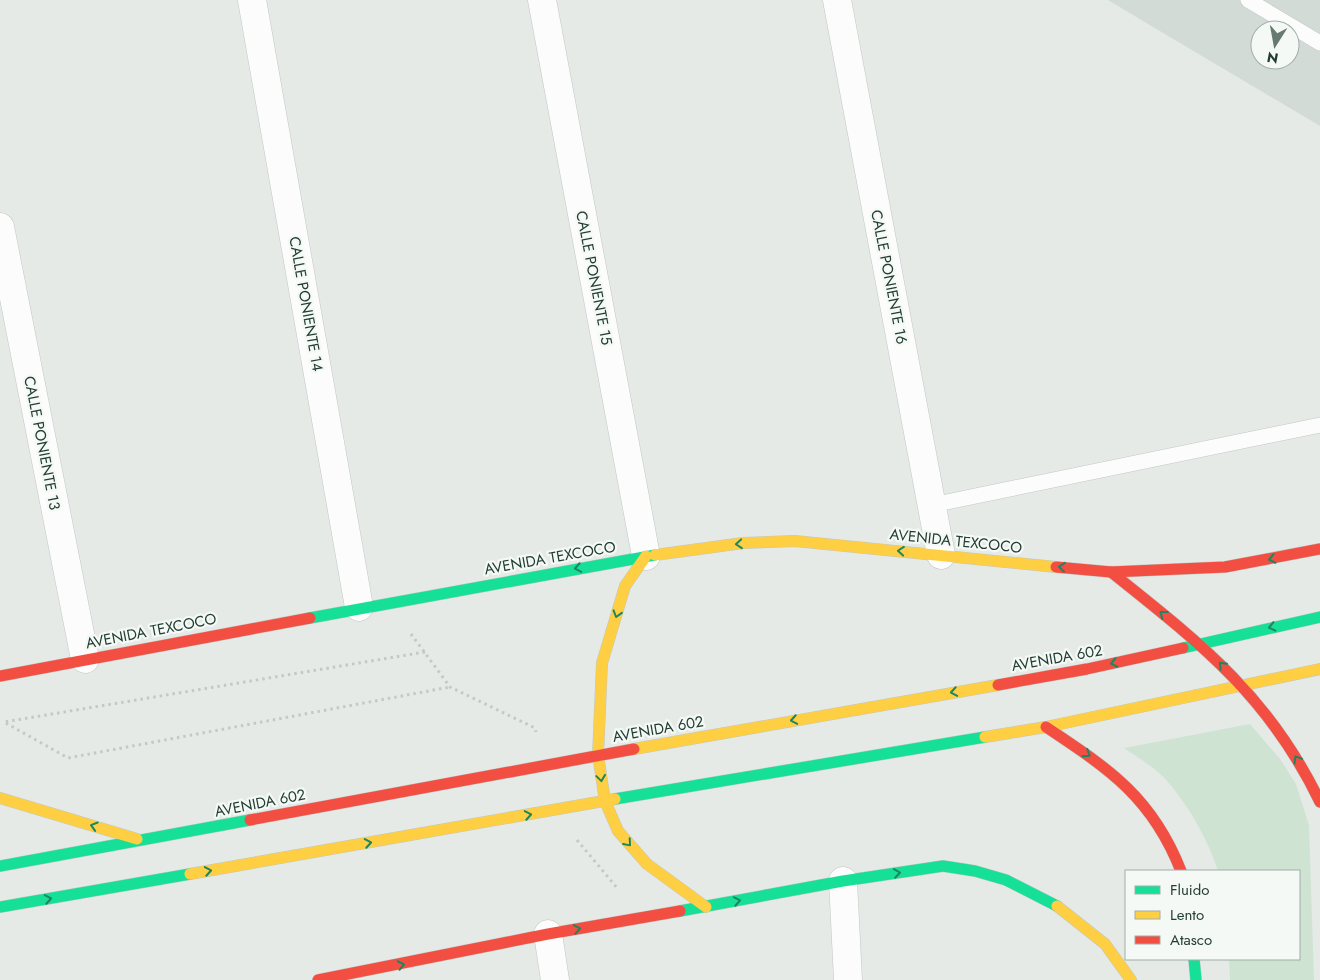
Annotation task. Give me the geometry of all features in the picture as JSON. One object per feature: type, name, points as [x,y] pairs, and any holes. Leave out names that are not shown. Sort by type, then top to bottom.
[{"type":"main road","name":"AVENIDA TEXCOCO","points":[[0,676],[85,658],[359,607],[646,556],[743,543],[795,541],[1111,572],[1192,570],[1226,567],[1320,549]]},
{"type":"main road","points":[[646,556],[625,586],[602,663],[598,755],[605,800],[618,832],[647,864],[706,907]]},
{"type":"main road","points":[[1111,572],[1202,644],[1242,686],[1295,756],[1320,802]]},
{"type":"main road","name":"AVENIDA 602","points":[[0,866],[598,755],[1087,669],[1320,616]]},
{"type":"main road","points":[[0,916],[6,906],[552,811],[605,800],[1046,727],[1320,669]]},
{"type":"main road","points":[[1046,727],[1103,764],[1130,790],[1152,817],[1171,848],[1181,870]]},
{"type":"main road","points":[[0,798],[140,840]]},
{"type":"main road","points":[[318,980],[369,976],[548,934],[843,881],[944,866],[975,871],[1006,880],[1060,907],[1084,924],[1105,944],[1131,980]]},
{"type":"main road","points":[[1194,960],[1196,980]]},
{"type":"street","name":"CALLE PONIENTE 14","points":[[252,0],[359,607]]},
{"type":"street","name":"CALLE PONIENTE 15","points":[[542,0],[646,556]]},
{"type":"street","name":"CALLE PONIENTE 16","points":[[837,0],[941,554]]},
{"type":"street","name":"CALLE PONIENTE 13","points":[[0,227],[85,658]]},
{"type":"street","points":[[843,881],[848,980]]},
{"type":"street","points":[[548,934],[555,980]]},
{"type":"lane","points":[[1248,0],[1320,43]]},
{"type":"lane","points":[[932,505],[1320,425]]},
{"type":"path","points":[[388,602],[450,687],[535,728]]},
{"type":"path","points":[[425,652],[4,722],[68,758],[450,687]]},
{"type":"path","points":[[552,811],[643,918]]},
{"type":"shaded area","points":[[1108,0],[1320,0],[1320,126]]},
{"type":"green space","points":[[1250,724],[1280,759],[1296,784],[1309,825],[1314,980],[1230,980],[1229,960],[1300,960],[1300,870],[1218,870],[1209,847],[1183,801],[1158,772],[1124,748]]},
{"type":"traffic: fast","points":[[310,618],[655,555]]},
{"type":"traffic: fast","points":[[1183,648],[1320,617]]},
{"type":"traffic: fast","points":[[615,799],[985,737]]},
{"type":"traffic: fast","points":[[0,866],[250,820]]},
{"type":"traffic: fast","points":[[680,911],[843,881],[943,866],[975,871],[1006,880],[1057,906]]},
{"type":"traffic: fast","points":[[0,907],[190,874]]},
{"type":"traffic: fast","points":[[1194,960],[1196,980]]},
{"type":"traffic: slow","points":[[655,555],[743,543],[795,541],[1056,567]]},
{"type":"traffic: slow","points":[[646,556],[625,586],[602,663],[598,755],[605,801],[618,831],[647,864],[706,907]]},
{"type":"traffic: slow","points":[[985,737],[1046,727],[1320,669]]},
{"type":"traffic: slow","points":[[634,749],[998,685]]},
{"type":"traffic: slow","points":[[0,798],[137,839]]},
{"type":"traffic: slow","points":[[190,874],[615,799]]},
{"type":"traffic: slow","points":[[1057,906],[1105,944],[1131,980]]},
{"type":"traffic: jam","points":[[1056,567],[1111,572],[1225,567],[1320,549]]},
{"type":"traffic: jam","points":[[1111,572],[1203,648],[1255,701],[1278,731],[1300,765],[1320,802]]},
{"type":"traffic: jam","points":[[0,676],[310,618]]},
{"type":"traffic: jam","points":[[998,685],[1087,669],[1183,648]]},
{"type":"traffic: jam","points":[[1046,727],[1109,772],[1142,804],[1157,823],[1181,870]]},
{"type":"traffic: jam","points":[[250,820],[634,749]]},
{"type":"traffic: jam","points":[[318,980],[548,934],[680,911]]}]
